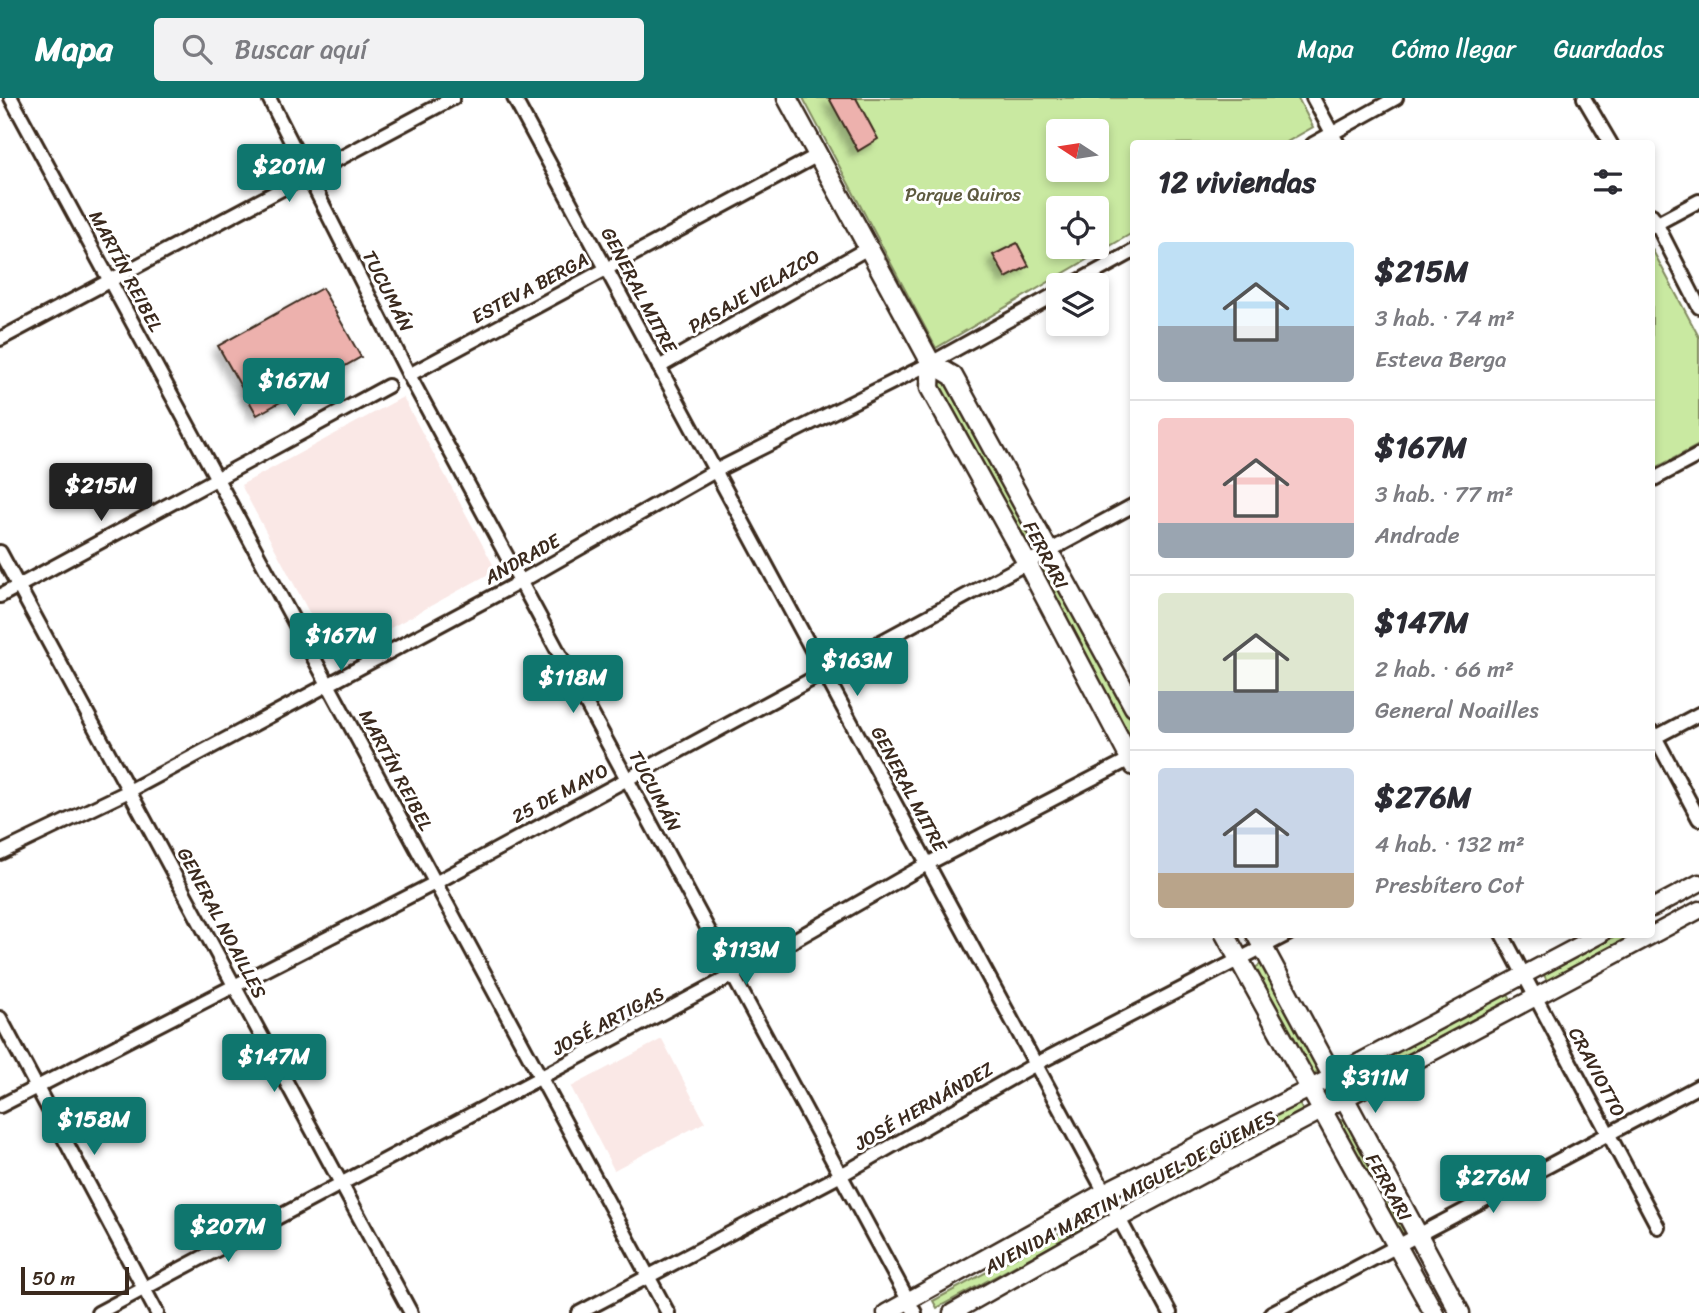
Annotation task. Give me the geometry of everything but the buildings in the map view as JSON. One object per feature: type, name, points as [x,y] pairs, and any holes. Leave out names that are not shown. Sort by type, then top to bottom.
[{"type":"main road","name":"FERRARI","points":[[787,98],[931,363],[953,376],[1130,700]]},
{"type":"main road","name":"FERRARI","points":[[931,363],[930,388],[1130,755]]},
{"type":"main road","name":"FERRARI","points":[[1227,938],[1434,1313]]},
{"type":"main road","name":"FERRARI","points":[[1260,941],[1461,1313]]},
{"type":"street","name":"MARTÍN REIBEL","points":[[11,98],[668,1313]]},
{"type":"street","name":"TUCUMÁN","points":[[269,98],[409,375],[912,1307]]},
{"type":"street","points":[[0,340],[453,98]]},
{"type":"street","name":"GENERAL MITRE","points":[[514,98],[1170,1313]]},
{"type":"street","points":[[1313,98],[1335,138],[1396,98]]},
{"type":"street","points":[[1584,98],[1609,140]]},
{"type":"street","name":"ESTEVA BERGA","points":[[409,375],[818,155]]},
{"type":"street","points":[[1655,221],[1699,201]]},
{"type":"street","points":[[1655,223],[1699,307]]},
{"type":"street","name":"PASAJE VELAZCO","points":[[659,367],[868,248]]},
{"type":"street","points":[[1094,273],[1130,253]]},
{"type":"street","name":"ANDRADE","points":[[0,852],[129,791],[520,582],[715,471],[931,363],[1046,299]]},
{"type":"street","points":[[0,596],[388,386]]},
{"type":"street","points":[[1655,478],[1699,455]]},
{"type":"street","name":"25 DE MAYO","points":[[0,1106],[435,883],[1130,507]]},
{"type":"street","name":"GENERAL NOAILLES","points":[[0,551],[411,1313]]},
{"type":"street","points":[[1655,735],[1699,714]]},
{"type":"street","points":[[1655,740],[1699,818]]},
{"type":"street","name":"JOSÉ ARTIGAS","points":[[98,1313],[541,1079],[733,975],[928,864],[1130,763]]},
{"type":"street","points":[[1655,906],[1699,883]]},
{"type":"street","name":"AVENIDA MARTIN MIGUEL DE GÜEMES","points":[[1655,935],[1699,911]]},
{"type":"street","name":"CRAVIOTTO","points":[[1504,938],[1658,1227]]},
{"type":"street","name":"AVENIDA MARTIN MIGUEL DE GÜEMES","points":[[886,1313],[912,1307],[1104,1192],[1311,1088],[1593,938]]},
{"type":"street","name":"AVENIDA MARTIN MIGUEL DE GÜEMES","points":[[952,1313],[1120,1218],[1346,1101],[1649,938]]},
{"type":"street","name":"JOSÉ HERNÁNDEZ","points":[[579,1313],[841,1175],[1036,1064],[1240,961],[1260,941]]},
{"type":"street","points":[[0,1018],[158,1313]]},
{"type":"street","points":[[1271,1313],[1699,1086]]},
{"type":"shaded area","points":[[403,397],[496,570],[334,659],[241,485]]},
{"type":"shaded area","points":[[662,1039],[705,1122],[614,1170],[571,1087]]},
{"type":"green space","name":"Parque Quiros","points":[[803,98],[1298,98],[1313,127],[1290,140],[1130,140],[1130,234],[1109,247],[1109,196],[1046,196],[1046,259],[1088,259],[1064,273],[1046,273],[1046,284],[936,348]]},
{"type":"green space","points":[[1655,255],[1699,337],[1699,445],[1655,468]]},
{"type":"green space","points":[[942,369],[1035,539],[1025,545],[932,375]]},
{"type":"green space","points":[[1048,561],[1130,713],[1130,737],[1038,567]]},
{"type":"green space","points":[[1611,938],[1629,938],[1547,981],[1543,973]]},
{"type":"green space","points":[[1263,963],[1321,1070],[1311,1075],[1253,969]]},
{"type":"green space","points":[[1507,992],[1511,999],[1357,1081],[1353,1073]]},
{"type":"green space","points":[[1299,1103],[1303,1111],[1150,1191],[1146,1184]]},
{"type":"green space","points":[[1347,1116],[1407,1231],[1397,1236],[1337,1122]]},
{"type":"green space","points":[[1096,1213],[1100,1220],[937,1308],[933,1301]]}]
